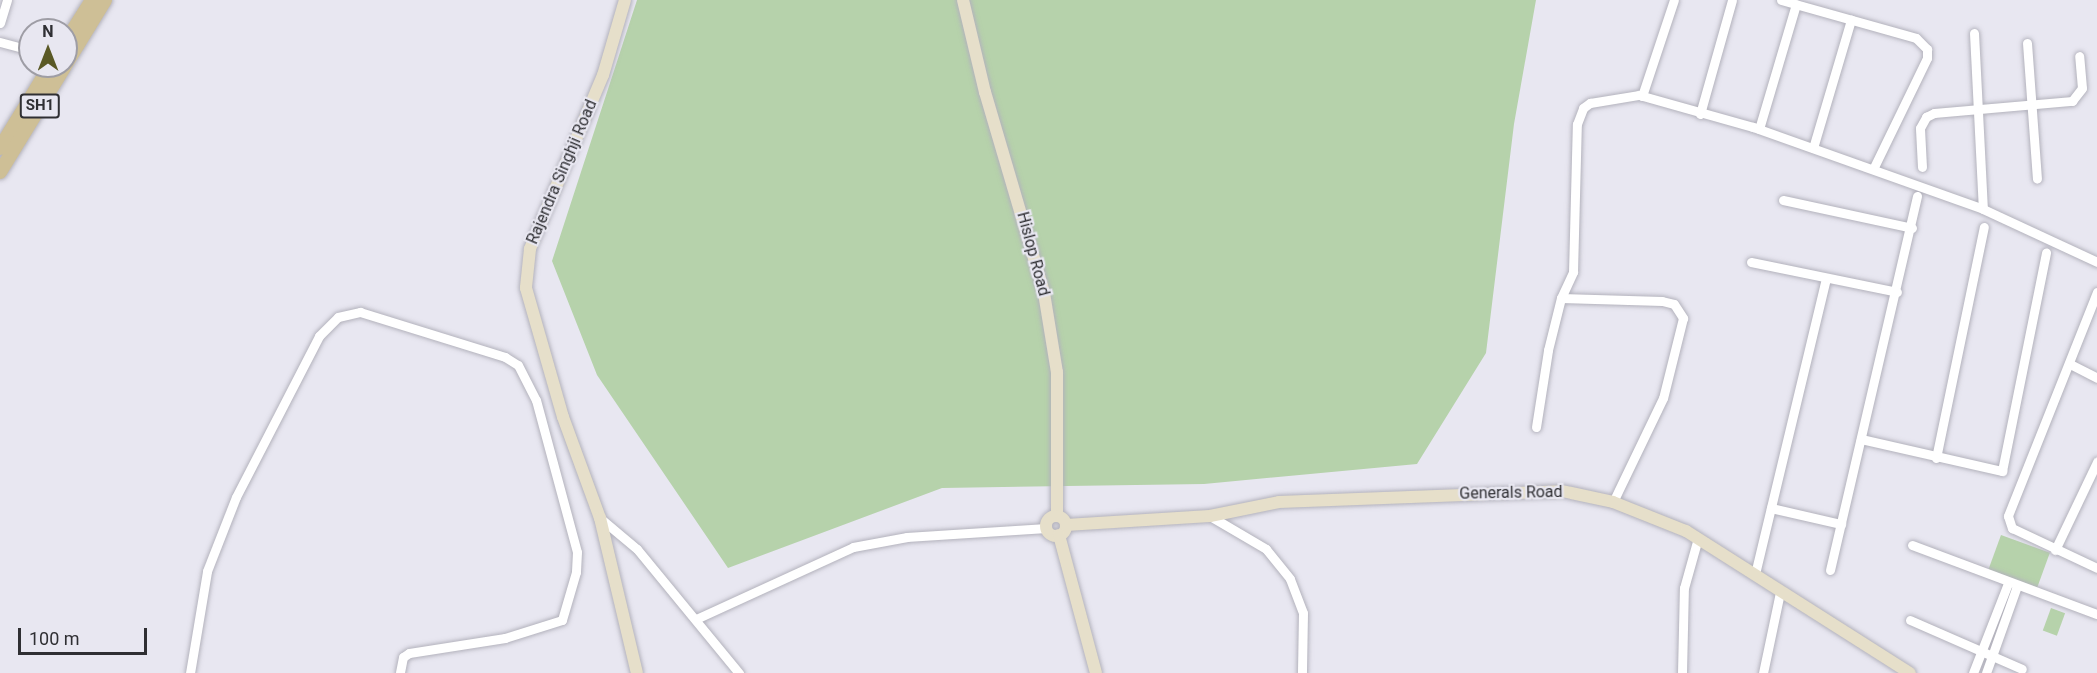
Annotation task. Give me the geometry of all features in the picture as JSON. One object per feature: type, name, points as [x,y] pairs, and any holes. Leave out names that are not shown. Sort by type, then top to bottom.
[{"type":"main road","points":[[78,22],[92,0]]},
{"type":"main road","name":"SH1","points":[[78,44],[105,0]]},
{"type":"main road","name":"SH1","points":[[5,142],[43,78]]},
{"type":"main road","name":"SH1","points":[[5,142],[55,78]]},
{"type":"main road","points":[[1,169],[5,142]]},
{"type":"street","points":[[0,23],[7,0]]},
{"type":"street","name":"Rajendra Singhji Road","points":[[626,0],[603,75],[530,249],[525,288],[560,406],[600,518],[637,673]]},
{"type":"street","name":"Hislop Road","points":[[963,0],[985,92],[1044,293],[1057,372],[1061,525],[1096,673]]},
{"type":"street","points":[[1642,96],[1674,0]]},
{"type":"street","points":[[1700,114],[1732,0]]},
{"type":"street","points":[[1781,0],[1916,38],[1927,49],[1926,58],[1873,169]]},
{"type":"street","points":[[1759,129],[1796,4]]},
{"type":"street","points":[[1813,148],[1851,20]]},
{"type":"street","points":[[1974,33],[1983,209]]},
{"type":"street","points":[[0,42],[18,47]]},
{"type":"street","points":[[2027,43],[2037,179]]},
{"type":"street","points":[[1922,167],[1920,128],[1926,117],[2078,98],[2082,88],[2079,56]]},
{"type":"street","points":[[1536,427],[1561,298],[1573,272],[1579,117],[1590,104],[1642,96],[1759,129],[1983,209],[2097,262]]},
{"type":"street","points":[[1830,570],[1912,228],[1917,196]]},
{"type":"street","points":[[1783,200],[1912,228]]},
{"type":"street","points":[[1936,458],[1984,227]]},
{"type":"street","points":[[1861,439],[1998,473],[2005,466],[2046,252]]},
{"type":"street","points":[[1751,262],[1897,292]]},
{"type":"street","points":[[1755,574],[1826,278]]},
{"type":"street","points":[[2097,292],[2094,310],[2008,516],[2012,528],[2097,568]]},
{"type":"street","points":[[1561,298],[1662,300],[1674,304],[1683,318],[1663,398],[1613,502]]},
{"type":"street","points":[[190,673],[207,572],[236,497],[319,336],[338,317],[360,312],[505,357],[518,365],[536,400],[577,552],[576,572],[562,621],[505,638],[409,653],[403,657],[400,673]]},
{"type":"street","points":[[2070,364],[2097,378]]},
{"type":"street","points":[[2055,550],[2097,462]]},
{"type":"street","name":"Generals Road","points":[[1061,525],[1210,516],[1279,502],[1513,490],[1562,491],[1613,502],[1698,538],[1910,673]]},
{"type":"street","points":[[1771,508],[1841,524]]},
{"type":"street","points":[[1210,516],[1266,549],[1290,579],[1303,613],[1302,673]]},
{"type":"street","points":[[600,518],[637,549],[740,673]]},
{"type":"street","points":[[696,619],[853,547],[907,537],[1046,528],[1048,519],[1061,525]]},
{"type":"street","points":[[1682,673],[1684,588],[1698,538]]},
{"type":"street","points":[[1912,545],[2012,585],[2097,614]]},
{"type":"street","points":[[1973,673],[2012,585]]},
{"type":"street","points":[[1986,673],[1993,656],[2012,585]]},
{"type":"street","points":[[1763,673],[1780,592]]},
{"type":"street","points":[[1910,620],[2022,669]]},
{"type":"green space","points":[[637,0],[1536,0],[1514,124],[1486,353],[1417,464],[1204,484],[942,488],[728,568],[597,375],[552,261]]},
{"type":"green space","points":[[2001,535],[2050,553],[2037,588],[1988,570]]},
{"type":"green space","points":[[2051,608],[2065,613],[2057,636],[2043,631]]}]
